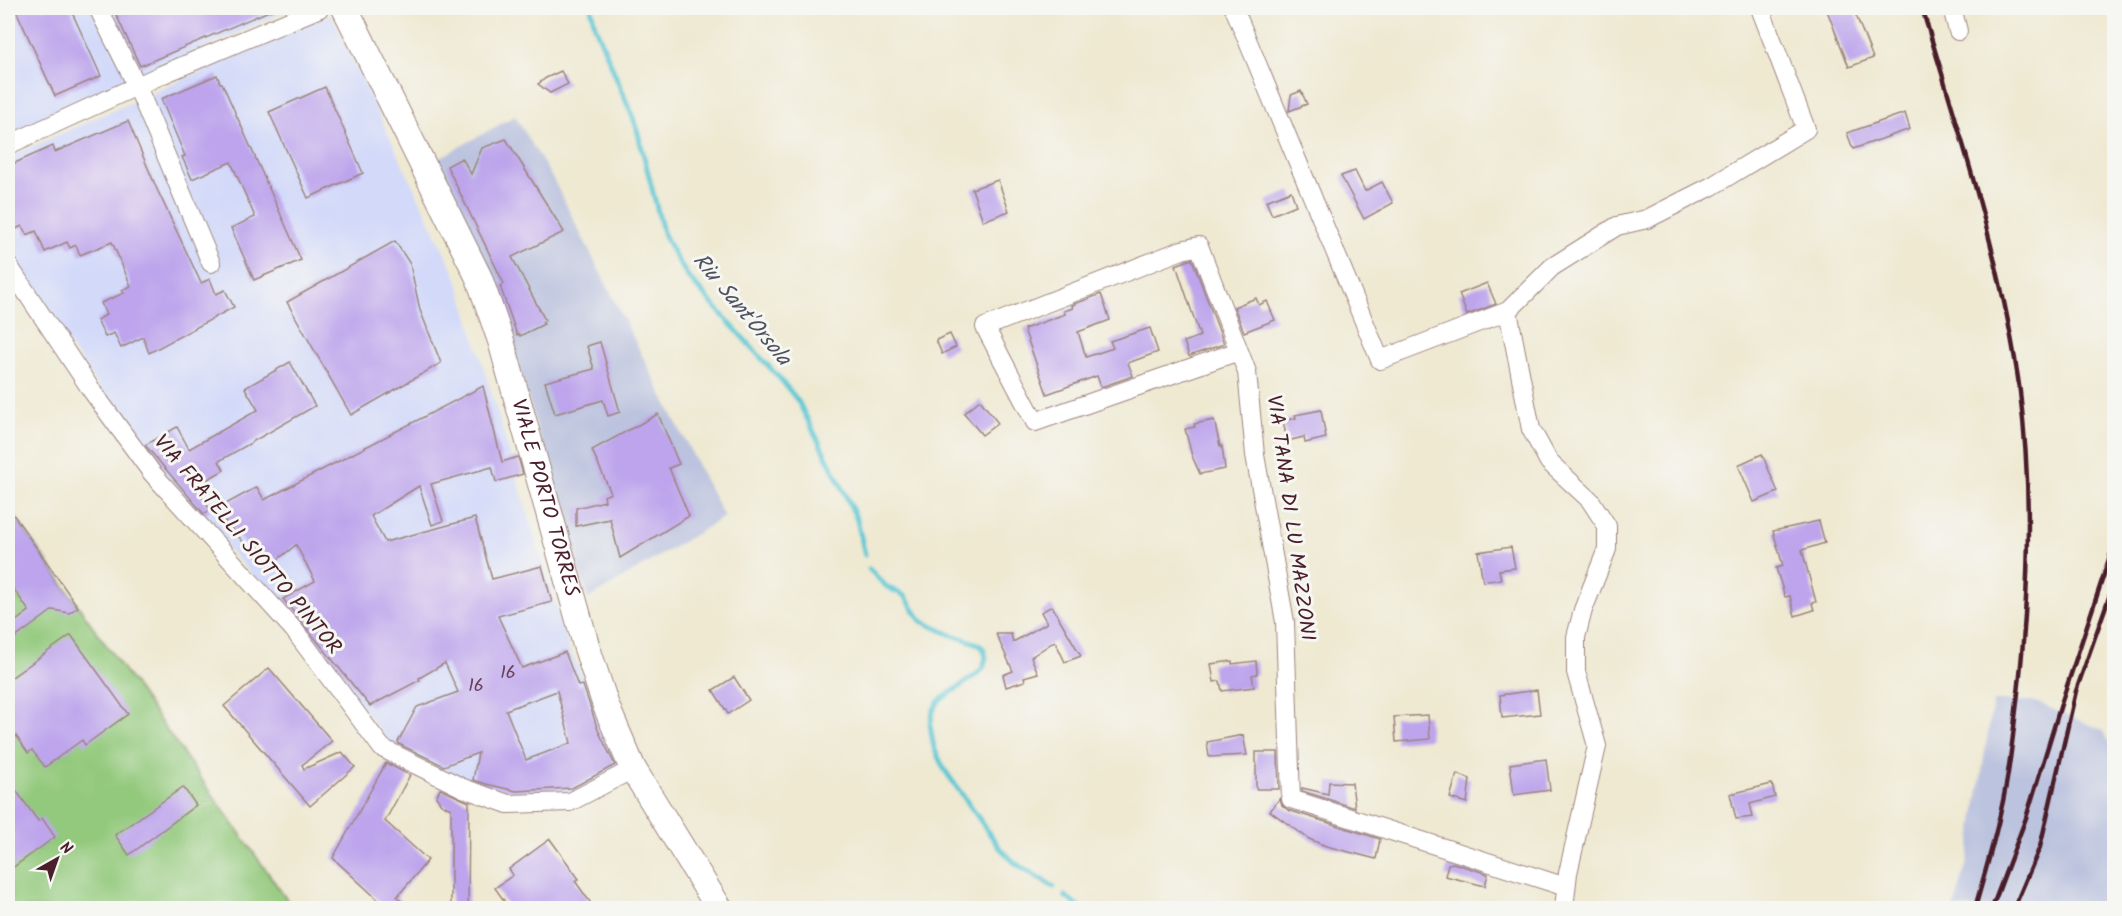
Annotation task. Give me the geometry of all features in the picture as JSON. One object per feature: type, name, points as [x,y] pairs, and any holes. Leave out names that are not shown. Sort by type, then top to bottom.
[{"type":"main road","name":"VIALE PORTO TORRES","points":[[345,8],[479,278],[501,341],[586,645],[606,706],[633,769],[719,909]]},
{"type":"main road","name":"VIALE PORTO TORRES","points":[[356,8],[381,80]]},
{"type":"street","points":[[98,8],[137,86],[211,263]]},
{"type":"street","points":[[8,145],[137,86],[320,8]]},
{"type":"street","points":[[1234,8],[1380,360],[1508,311],[1552,267],[1617,226],[1647,219],[1712,186],[1806,129],[1760,8]]},
{"type":"street","points":[[1952,8],[1958,31]]},
{"type":"street","name":"VIA TANA DI LU MAZZONI","points":[[1239,351],[1035,423],[985,327],[1182,250],[1199,246],[1239,351],[1246,372],[1255,455],[1286,622],[1291,799],[1566,887]]},
{"type":"street","name":"VIA FRATELLI SIOTTO PINTOR","points":[[8,265],[92,391],[152,473],[294,630],[382,748],[463,788],[508,804],[570,802],[633,769]]},
{"type":"street","points":[[1508,311],[1531,429],[1549,462],[1590,501],[1607,526],[1607,549],[1583,609],[1576,637],[1576,672],[1597,746],[1568,873],[1564,909]]},
{"type":"shaded area","points":[[8,8],[293,8],[8,135]]},
{"type":"shaded area","points":[[331,14],[456,276],[568,646],[624,767],[568,796],[507,797],[414,758],[391,745],[299,625],[156,472],[8,255],[8,157]]},
{"type":"shaded area","points":[[515,116],[554,181],[724,517],[588,599],[520,371],[434,161]]},
{"type":"shaded area","points":[[1993,701],[2033,701],[2102,730],[2114,749],[2114,908],[1954,908],[1968,859]]},
{"type":"green space","points":[[8,507],[293,908],[8,908]]},
{"type":"building","points":[[15,8],[70,8],[101,76],[55,96]]},
{"type":"building","points":[[113,8],[276,8],[140,66]]},
{"type":"building","points":[[1826,8],[1853,8],[1873,58],[1849,67]]},
{"type":"building","points":[[561,71],[568,84],[550,93],[538,84],[546,78]]},
{"type":"building","points":[[217,75],[301,260],[254,280],[231,228],[255,217],[231,162],[192,179],[161,99]]},
{"type":"building","points":[[325,87],[363,173],[308,198],[269,112]]},
{"type":"building","points":[[1301,91],[1307,104],[1289,111],[1291,95]]},
{"type":"building","points":[[1905,113],[1910,129],[1853,149],[1847,133]]},
{"type":"building","points":[[128,121],[201,283],[210,279],[216,294],[225,290],[234,307],[149,353],[143,337],[121,348],[114,333],[105,337],[97,320],[106,315],[101,303],[124,293],[122,290],[131,286],[112,242],[80,255],[76,245],[70,248],[67,242],[45,252],[36,231],[27,235],[22,226],[8,233],[8,166],[53,146],[55,152]]},
{"type":"building","points":[[506,139],[564,232],[512,257],[545,320],[542,322],[544,324],[520,336],[517,335],[500,286],[504,284],[447,166],[462,158],[471,174],[482,148]]},
{"type":"building","points":[[1355,171],[1365,191],[1382,182],[1393,203],[1364,219],[1341,176]]},
{"type":"building","points":[[998,180],[1009,211],[983,221],[972,189]]},
{"type":"building","points":[[1291,191],[1296,205],[1272,215],[1266,201]]},
{"type":"building","points":[[395,241],[410,264],[420,310],[441,363],[351,415],[287,302]]},
{"type":"building","points":[[1192,259],[1224,344],[1189,356],[1184,342],[1200,336],[1176,265]]},
{"type":"building","points":[[1487,283],[1496,304],[1467,315],[1459,294]]},
{"type":"building","points":[[1101,294],[1110,320],[1078,332],[1086,357],[1113,348],[1110,341],[1150,328],[1158,352],[1128,363],[1133,376],[1101,387],[1097,376],[1047,394],[1024,329],[1065,314],[1064,311],[1073,308],[1072,305]]},
{"type":"building","points":[[1256,298],[1259,305],[1267,301],[1275,320],[1244,332],[1234,307]]},
{"type":"building","points":[[950,334],[956,347],[942,354],[936,340]]},
{"type":"building","points":[[600,342],[620,412],[608,416],[603,400],[555,414],[545,382],[594,369],[587,346]]},
{"type":"building","points":[[290,362],[315,406],[219,461],[224,470],[196,486],[210,510],[204,514],[145,445],[177,427],[189,449],[258,410],[245,388]]},
{"type":"building","points":[[483,386],[502,462],[518,457],[523,474],[496,482],[492,467],[431,484],[443,521],[432,525],[419,486],[371,516],[385,542],[475,518],[492,579],[542,566],[552,602],[498,616],[522,668],[565,652],[578,686],[583,685],[598,730],[615,765],[572,788],[516,791],[473,780],[478,753],[444,766],[399,744],[417,707],[458,692],[445,663],[419,678],[420,680],[370,706],[283,599],[315,581],[296,545],[277,560],[270,554],[261,562],[215,510],[257,487],[264,500]],"holes":[[[557,691],[571,743],[526,760],[506,710]]]},
{"type":"building","points":[[980,400],[998,423],[982,435],[964,413]]},
{"type":"building","points":[[1321,410],[1326,438],[1305,443],[1304,437],[1287,441],[1283,421],[1296,418],[1295,415]]},
{"type":"building","points":[[658,414],[679,464],[669,468],[689,516],[620,558],[610,519],[576,526],[576,508],[605,501],[604,496],[611,493],[592,450]]},
{"type":"building","points":[[1214,420],[1220,446],[1222,446],[1225,469],[1200,474],[1192,456],[1185,429],[1195,427],[1194,424]]},
{"type":"building","points":[[1762,454],[1778,492],[1754,502],[1738,465]]},
{"type":"building","points":[[8,507],[78,607],[69,613],[53,610],[8,643],[8,627],[29,611],[8,581]]},
{"type":"building","points":[[1819,521],[1825,543],[1802,550],[1816,602],[1812,603],[1814,610],[1795,616],[1790,596],[1785,597],[1776,568],[1783,566],[1773,531]]},
{"type":"building","points":[[1511,547],[1515,568],[1499,570],[1501,579],[1483,582],[1478,552]]},
{"type":"building","points":[[1052,606],[1081,656],[1065,662],[1055,641],[1031,657],[1038,673],[1024,677],[1025,681],[1006,687],[1003,675],[1013,671],[996,634],[1011,634],[1013,642],[1047,623],[1041,612]]},
{"type":"building","points":[[71,635],[128,714],[85,745],[82,740],[45,767],[32,750],[28,753],[8,724],[8,680]]},
{"type":"building","points":[[1232,661],[1232,664],[1256,661],[1257,674],[1252,675],[1254,687],[1222,691],[1220,681],[1214,682],[1211,664]]},
{"type":"building","points":[[269,668],[332,741],[302,765],[304,769],[342,752],[355,767],[310,806],[224,706]]},
{"type":"building","points":[[734,677],[749,700],[728,714],[713,690]]},
{"type":"building","points":[[1537,690],[1540,714],[1502,718],[1500,695]]},
{"type":"building","points":[[1428,715],[1430,739],[1396,742],[1394,717]]},
{"type":"building","points":[[1243,735],[1247,755],[1209,757],[1207,742]]},
{"type":"building","points":[[1256,752],[1278,752],[1279,789],[1256,789]]},
{"type":"building","points":[[1546,759],[1550,790],[1514,795],[1510,764]]},
{"type":"building","points":[[386,763],[410,775],[385,821],[428,860],[397,897],[410,909],[388,909],[333,858]]},
{"type":"building","points":[[1457,774],[1470,779],[1467,803],[1450,798]]},
{"type":"building","points":[[8,779],[38,821],[42,818],[55,837],[8,871]]},
{"type":"building","points":[[1329,782],[1352,783],[1355,808],[1302,791],[1302,788],[1328,794]]},
{"type":"building","points":[[1772,784],[1775,797],[1750,804],[1753,817],[1736,819],[1730,794]]},
{"type":"building","points":[[183,787],[196,805],[129,855],[115,835]]},
{"type":"building","points":[[440,789],[469,802],[468,909],[451,909],[451,809],[441,804],[436,797]]},
{"type":"building","points":[[1280,798],[1282,805],[1288,810],[1380,839],[1376,859],[1326,846],[1309,839],[1270,811]]},
{"type":"building","points":[[550,839],[579,879],[575,881],[595,909],[510,909],[495,888],[513,875],[509,869]]},
{"type":"building","points":[[1453,863],[1488,874],[1485,886],[1445,876],[1448,864]]},
{"type":"waterway","name":"Riu Sant'Orsola","points":[[591,8],[595,26],[636,125],[663,232],[675,256],[689,278],[798,401],[857,520],[865,555]]},
{"type":"waterway","name":"Riu Sant'Orsola","points":[[869,569],[887,587],[905,596],[921,621],[983,648],[986,657],[983,668],[939,701],[933,711],[930,725],[934,748],[944,769],[999,847],[1015,863],[1054,887]]},
{"type":"waterway","name":"Riu Sant'Orsola","points":[[1065,896],[1081,908]]},
{"type":"railway","points":[[1922,8],[1965,150],[2002,294],[2020,392],[2027,471],[2028,551],[2024,631],[2013,735],[2004,798],[1975,908]]},
{"type":"railway","points":[[1992,908],[2026,818],[2114,544]]},
{"type":"railway","points":[[2014,908],[2040,847],[2076,691],[2114,583]]}]
